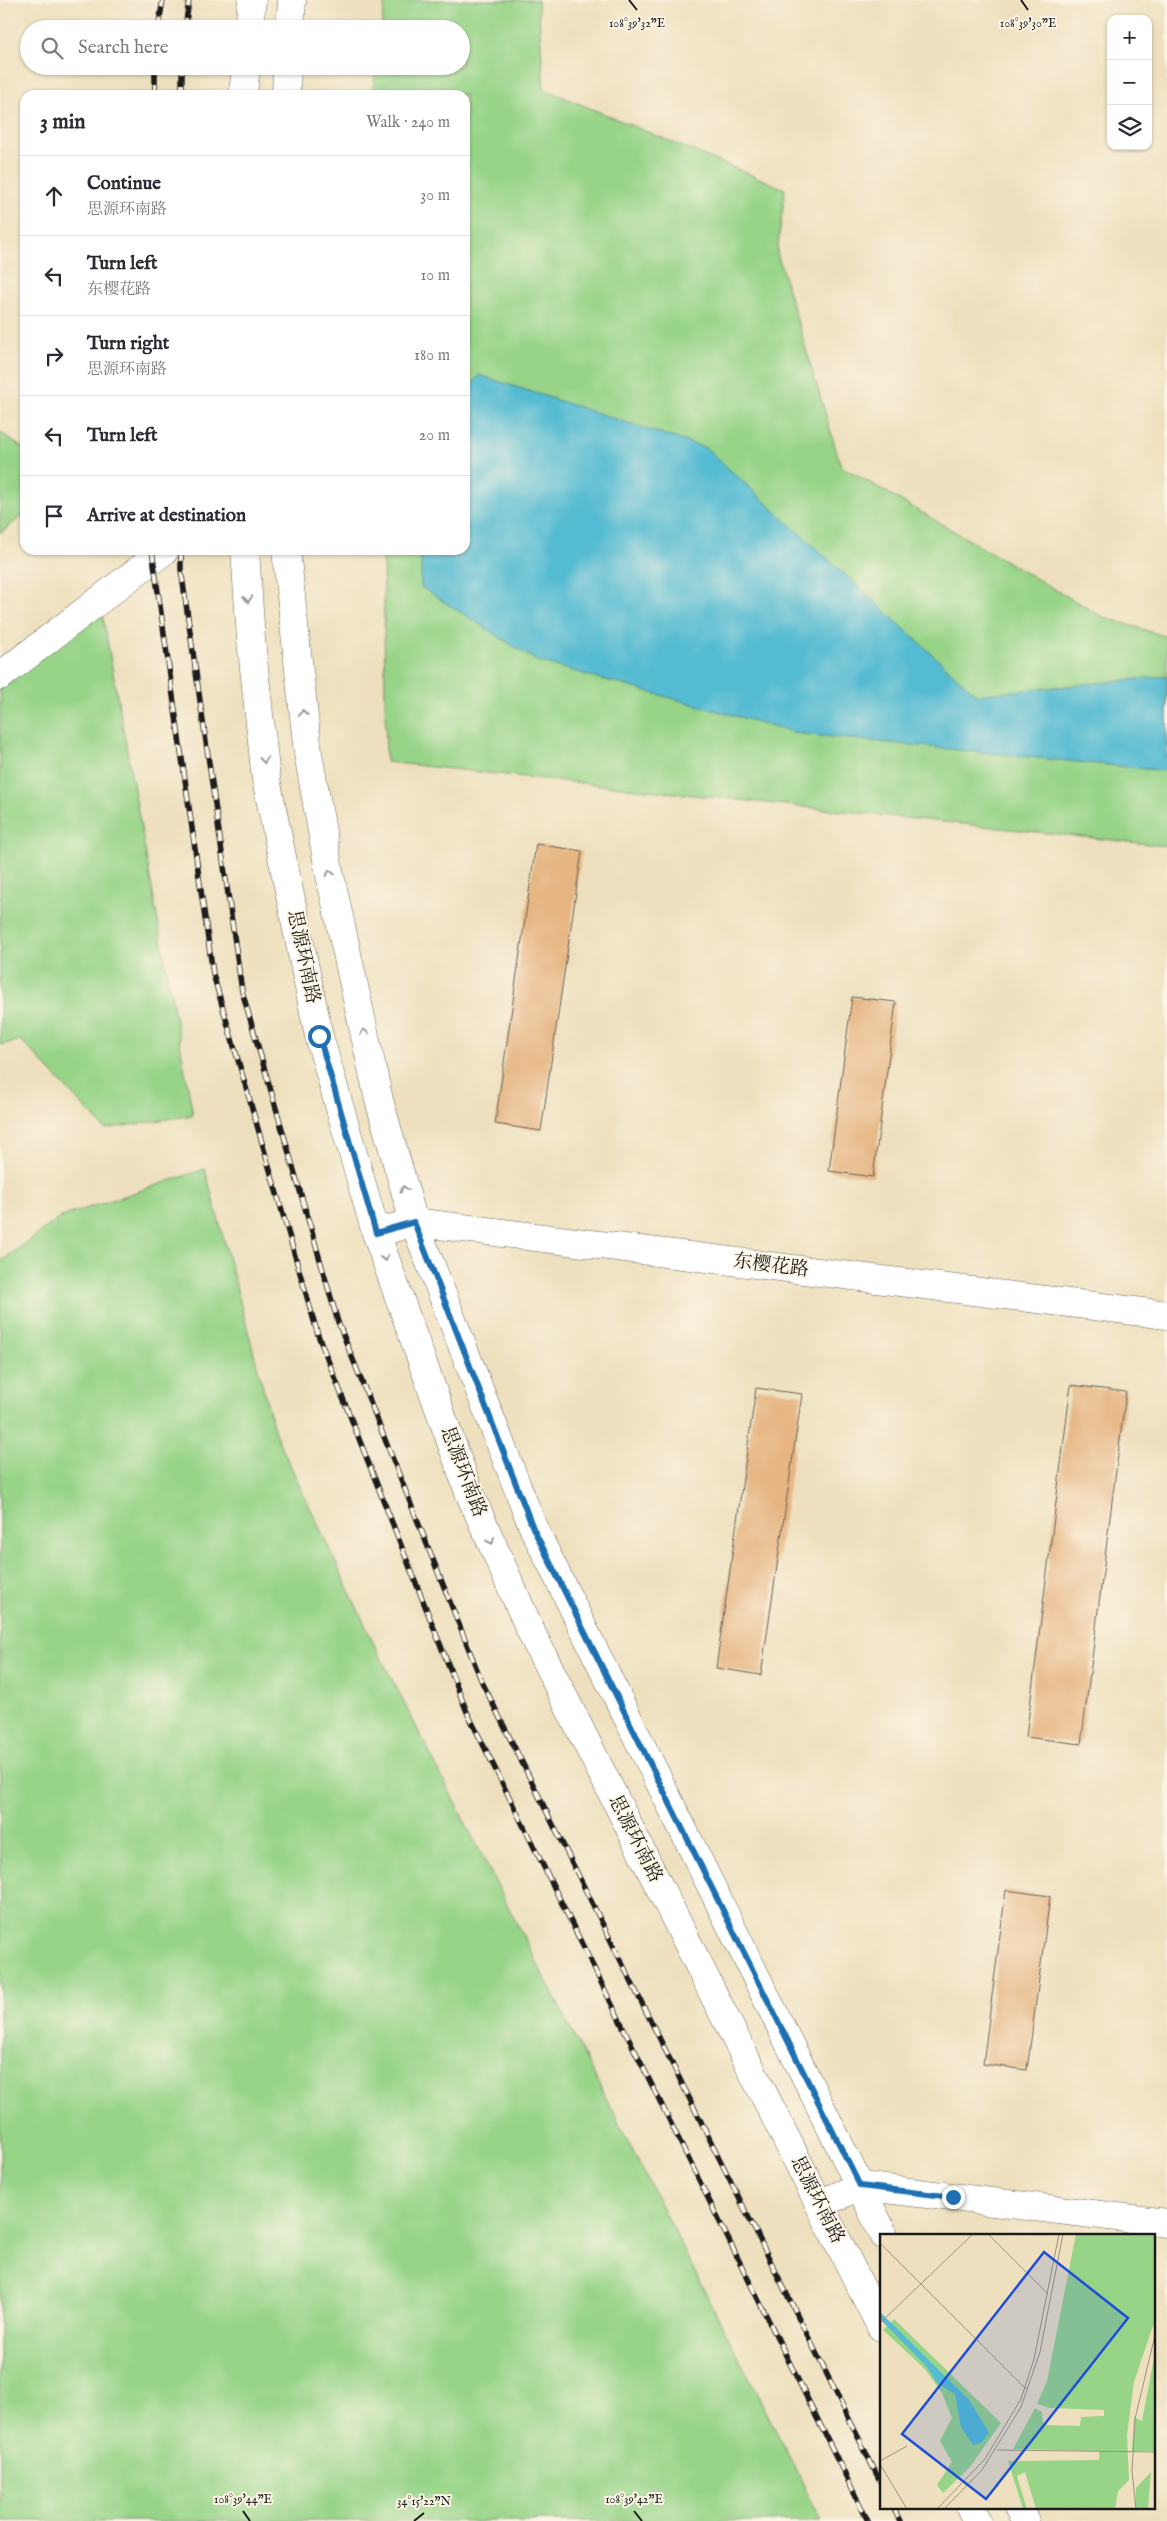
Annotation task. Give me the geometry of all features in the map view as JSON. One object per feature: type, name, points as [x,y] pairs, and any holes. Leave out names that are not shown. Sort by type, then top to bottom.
[{"type":"street","points":[[250,20],[252,0]]},
{"type":"street","points":[[291,20],[292,0]]},
{"type":"street","points":[[244,90],[245,75]]},
{"type":"street","points":[[286,90],[287,75]]},
{"type":"street","points":[[0,676],[158,555]]},
{"type":"street","name":"思源环南路","points":[[245,555],[251,640],[266,779],[319,1036],[376,1233],[469,1492],[533,1636],[880,2325]]},
{"type":"street","points":[[287,555],[308,752],[329,871],[379,1100],[414,1222],[533,1528],[884,2234]]},
{"type":"street","name":"东樱花路","points":[[376,1233],[414,1222],[1167,1315]]},
{"type":"street","points":[[820,2204],[860,2186],[1167,2223]]},
{"type":"street","points":[[970,2508],[977,2521]]},
{"type":"street","points":[[1018,2508],[1025,2521]]},
{"type":"green space","points":[[385,0],[538,0],[544,89],[785,189],[777,253],[841,466],[1101,616],[1167,637],[1167,846],[386,762],[383,555],[470,555],[470,90],[373,90],[375,75],[470,75],[470,20],[382,20]]},
{"type":"green space","points":[[0,432],[20,446],[20,518],[0,533]]},
{"type":"green space","points":[[102,612],[193,1115],[105,1129],[21,1040],[0,1045],[0,689]]},
{"type":"green space","points":[[205,1169],[275,1433],[375,1646],[822,2521],[0,2521],[0,1262],[61,1217]]},
{"type":"water","points":[[479,375],[706,448],[977,695],[1167,676],[1167,771],[801,734],[537,661],[421,587],[421,555],[470,555],[470,387]]},
{"type":"building","points":[[536,844],[582,851],[541,1131],[495,1124]]},
{"type":"building","points":[[852,997],[896,1002],[873,1177],[829,1171]]},
{"type":"building","points":[[1071,1385],[1126,1392],[1081,1744],[1026,1737]]},
{"type":"building","points":[[756,1388],[802,1394],[761,1675],[716,1668]]},
{"type":"building","points":[[1006,1890],[1050,1896],[1027,2070],[983,2064]]},
{"type":"railway","points":[[160,20],[163,0]]},
{"type":"railway","points":[[186,20],[189,0]]},
{"type":"railway","points":[[155,75],[155,90]]},
{"type":"railway","points":[[182,75],[182,90]]},
{"type":"railway","points":[[153,555],[213,974],[318,1335],[467,1712],[868,2521]]},
{"type":"railway","points":[[181,555],[181,569],[242,991],[338,1322],[482,1682],[880,2481]]},
{"type":"railway","points":[[894,2508],[900,2521]]},
{"type":"route","points":[[319,1036],[376,1233],[414,1222],[533,1528],[860,2186],[953,2197]]}]
